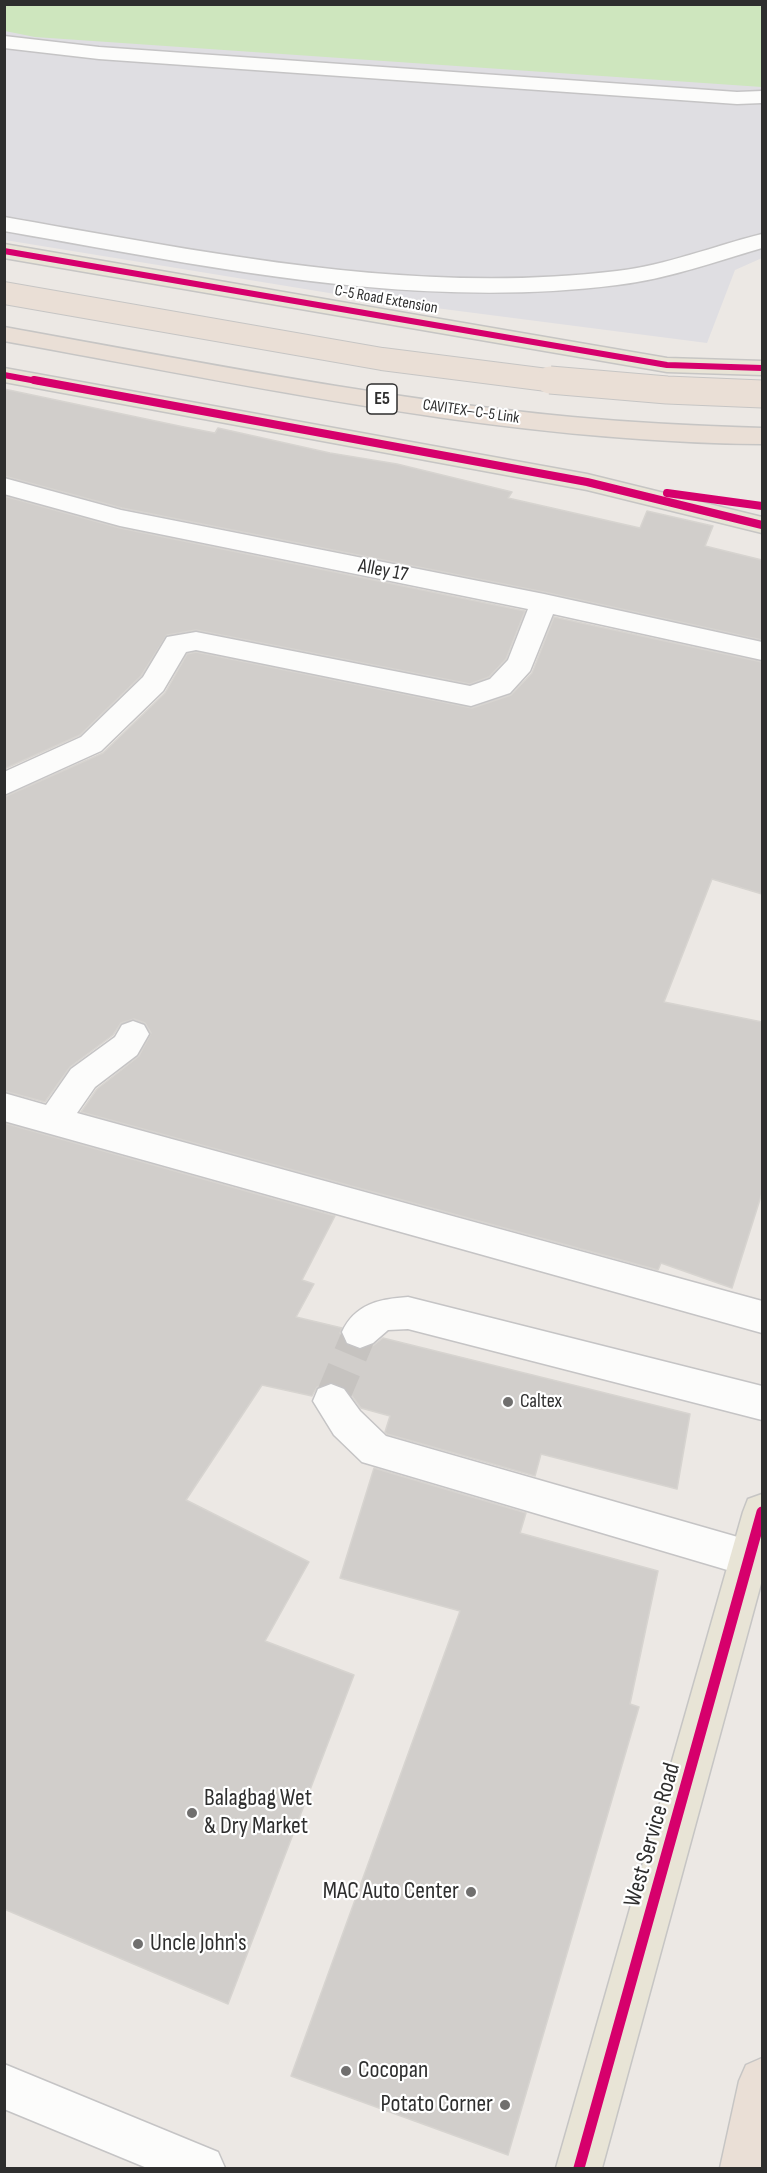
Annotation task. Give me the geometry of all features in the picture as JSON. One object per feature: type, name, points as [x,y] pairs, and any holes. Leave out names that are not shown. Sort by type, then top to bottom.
[{"type":"highway","name":"E5","points":[[4,293],[332,351],[483,373],[650,390],[762,396]]},
{"type":"highway","name":"CAVITEX–C-5 Link","points":[[4,334],[298,386],[503,417],[666,433],[762,436]]},
{"type":"highway","points":[[743,2169],[762,2081]]},
{"type":"main road","name":"C-5 Road Extension","points":[[4,250],[667,364],[762,368]]},
{"type":"main road","points":[[667,364],[762,396]]},
{"type":"main road","points":[[4,375],[587,482],[762,506]]},
{"type":"main road","points":[[587,482],[762,525]]},
{"type":"main road","name":"West Service Road","points":[[579,2169],[762,1512]]},
{"type":"street","points":[[4,42],[123,55],[725,98],[762,97]]},
{"type":"street","points":[[4,224],[260,267],[386,282],[433,285],[543,285],[619,278],[680,266],[762,241]]},
{"type":"street","name":"Alley 17","points":[[4,486],[120,518],[544,603],[762,651]]},
{"type":"street","points":[[4,785],[91,744],[153,684],[177,644],[196,641],[471,696],[500,686],[520,664],[544,603]]},
{"type":"street","points":[[53,1122],[83,1078],[126,1046],[133,1034]]},
{"type":"street","points":[[4,1107],[762,1317]]},
{"type":"street","points":[[360,1332],[380,1316],[408,1313],[762,1403]]},
{"type":"street","points":[[332,1401],[347,1424],[375,1450],[751,1558]]},
{"type":"street","points":[[4,2086],[202,2169]]},
{"type":"shaded area","points":[[4,5],[762,5],[762,258],[735,270],[707,343],[366,299],[5,240]]},
{"type":"green space","points":[[4,5],[762,5],[762,87],[35,37],[5,31]]},
{"type":"building","points":[[4,389],[215,433],[218,428],[330,453],[397,464],[512,492],[508,498],[640,528],[647,511],[713,526],[705,546],[762,560],[762,640],[544,592],[122,508],[4,476]]},
{"type":"building","points":[[4,496],[120,528],[525,611],[506,659],[489,677],[470,684],[196,630],[167,635],[141,676],[80,735],[4,769]]},
{"type":"building","points":[[554,617],[762,662],[762,894],[712,879],[664,1002],[762,1022],[762,1193],[732,1288],[661,1263],[658,1270],[81,1112],[97,1089],[139,1056],[151,1033],[145,1023],[134,1019],[121,1023],[113,1035],[70,1067],[45,1102],[4,1091],[4,797],[103,753],[165,693],[187,654],[196,652],[472,708],[511,695],[532,673]]},
{"type":"building","points":[[4,1123],[335,1216],[302,1280],[314,1284],[296,1317],[342,1328],[340,1333],[346,1345],[361,1350],[374,1345],[383,1338],[690,1414],[677,1489],[541,1454],[535,1476],[387,1434],[385,1432],[390,1416],[361,1408],[346,1388],[332,1382],[317,1387],[312,1396],[262,1385],[186,1500],[309,1562],[265,1641],[354,1675],[228,2004],[4,1909]]},
{"type":"building","name":"MAC Auto Center","points":[[374,1468],[526,1513],[520,1533],[658,1571],[630,1704],[639,1707],[508,2155],[291,2076],[460,1611],[340,1578]]},
{"type":"tunnel","points":[[331,1401],[360,1332]]},
{"type":"cycle path","points":[[4,251],[667,365],[762,368]]},
{"type":"cycle path","points":[[4,375],[587,482],[762,525]]},
{"type":"cycle path","points":[[667,493],[762,506]]},
{"type":"cycle path","points":[[579,2168],[762,1512]]},
{"type":"place","name":"Caltex","points":[[508,1402]]},
{"type":"place","name":"Balagbag Wet & Dry Market","points":[[192,1813]]},
{"type":"place","name":"MAC Auto Center","points":[[471,1892]]},
{"type":"place","name":"Uncle John's","points":[[138,1944]]},
{"type":"place","name":"Cocopan","points":[[346,2071]]},
{"type":"place","name":"Potato Corner","points":[[505,2105]]}]
